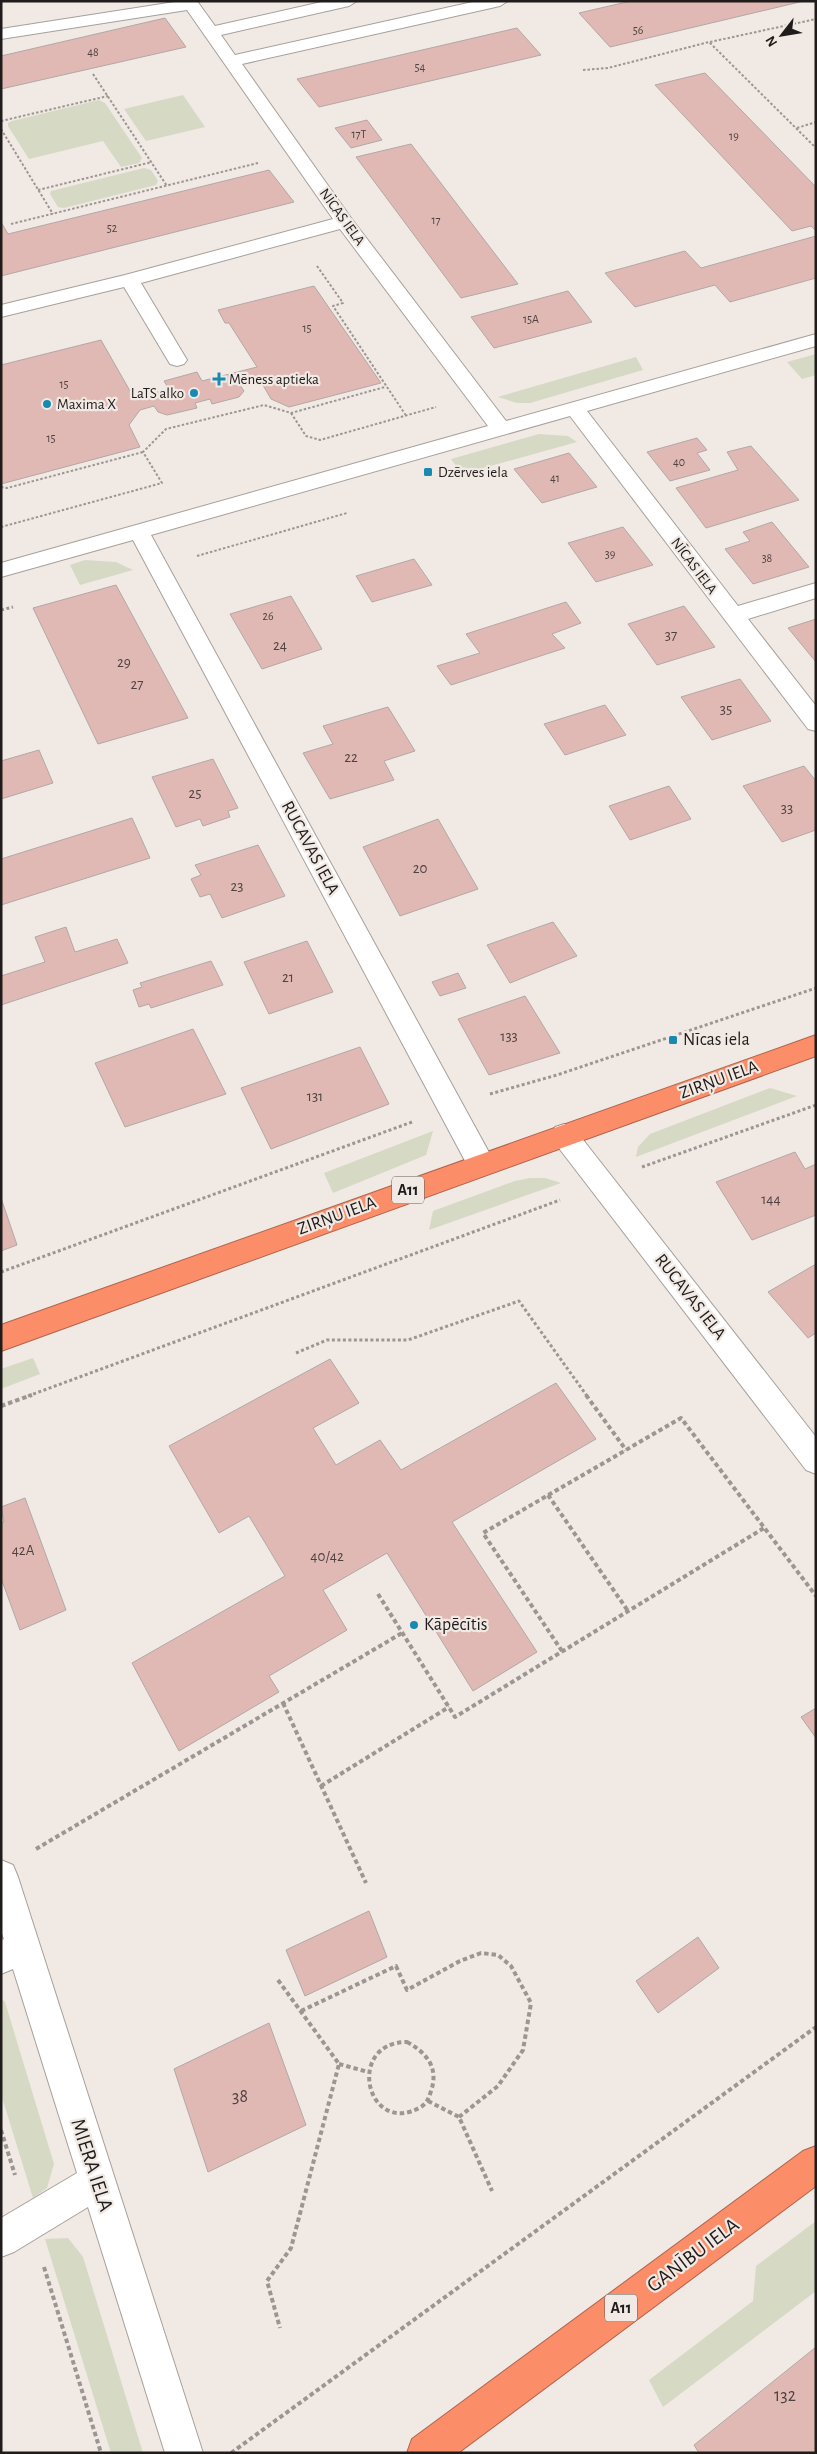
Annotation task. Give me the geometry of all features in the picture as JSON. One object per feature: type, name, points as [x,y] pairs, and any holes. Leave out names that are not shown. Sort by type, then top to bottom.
[{"type":"highway","name":"ZIRŅU IELA","points":[[1,1338],[816,1045]]},
{"type":"highway","name":"GANĪBU IELA","points":[[426,2453],[816,2164]]},
{"type":"street","points":[[210,32],[349,1]]},
{"type":"street","points":[[231,61],[500,1]]},
{"type":"street","points":[[1,34],[190,3]]},
{"type":"street","name":"NĪCAS IELA","points":[[190,3],[344,222],[501,428]]},
{"type":"street","points":[[1,311],[130,280],[344,222]]},
{"type":"street","points":[[130,280],[136,294],[177,360]]},
{"type":"street","points":[[1,570],[816,340]]},
{"type":"street","name":"NĪCAS IELA","points":[[574,408],[816,723]]},
{"type":"street","name":"RUCAVAS IELA","points":[[139,532],[481,1164]]},
{"type":"street","points":[[732,616],[816,590]]},
{"type":"street","name":"RUCAVAS IELA","points":[[564,1135],[816,1460]]},
{"type":"street","name":"MIERA IELA","points":[[1,1877],[12,1952],[98,2181],[184,2453]]},
{"type":"street","points":[[15,2231],[98,2181]]},
{"type":"path","points":[[583,70],[608,68],[709,42],[816,19]]},
{"type":"path","points":[[709,42],[816,148]]},
{"type":"path","points":[[93,74],[168,186]]},
{"type":"path","points":[[1,121],[108,96]]},
{"type":"path","points":[[796,128],[816,122]]},
{"type":"path","points":[[1,129],[53,214]]},
{"type":"path","points":[[38,190],[152,162]]},
{"type":"path","points":[[11,224],[260,163]]},
{"type":"path","points":[[316,264],[343,303],[333,306],[399,407]]},
{"type":"path","points":[[1,487],[7,488],[143,452],[166,429],[264,405],[291,413],[386,387]]},
{"type":"path","points":[[291,413],[306,436],[320,440],[443,405]]},
{"type":"path","points":[[1,526],[162,484],[143,452]]},
{"type":"path","points":[[490,1095],[557,1075],[816,988]]},
{"type":"path","points":[[638,1169],[816,1105]]},
{"type":"path","points":[[1,1272],[387,1132]]},
{"type":"path","points":[[1,1406],[560,1200]]},
{"type":"path","points":[[296,1353],[327,1340],[408,1340],[519,1300],[626,1450]]},
{"type":"path","points":[[562,1652],[483,1533],[681,1418],[816,1596]]},
{"type":"path","points":[[548,1495],[628,1610]]},
{"type":"path","points":[[378,1594],[455,1717],[764,1528]]},
{"type":"path","points":[[35,1849],[402,1633]]},
{"type":"path","points":[[283,1703],[366,1884]]},
{"type":"path","points":[[321,1786],[449,1707]]},
{"type":"path","points":[[301,2011],[396,1966],[407,1990],[467,1958],[481,1953],[498,1954],[511,1966],[531,2003],[523,2050],[498,2086],[459,2117]]},
{"type":"path","points":[[278,1980],[340,2064],[368,2072]]},
{"type":"path","points":[[231,2453],[816,2027]]},
{"type":"path","points":[[407,2042],[422,2050],[433,2064],[434,2084],[428,2101],[414,2113],[396,2115],[380,2107],[370,2091],[368,2072],[376,2055],[389,2043],[407,2042]]},
{"type":"path","points":[[280,2328],[267,2281],[291,2248],[340,2064]]},
{"type":"path","points":[[428,2101],[459,2117],[492,2191]]},
{"type":"path","points":[[1,2130],[15,2231],[101,2453]]},
{"type":"green space","points":[[183,95],[205,127],[146,141],[124,109]]},
{"type":"green space","points":[[99,100],[105,103],[142,158],[139,163],[121,167],[103,141],[29,159],[8,126],[8,123],[12,121]]},
{"type":"green space","points":[[144,168],[151,170],[158,181],[156,185],[64,208],[58,207],[50,194],[51,191]]},
{"type":"green space","points":[[816,354],[816,375],[802,379],[787,362]]},
{"type":"green space","points":[[636,357],[643,370],[530,403],[517,403],[498,397]]},
{"type":"green space","points":[[539,434],[568,436],[577,442],[476,470],[456,466],[451,459]]},
{"type":"green space","points":[[85,560],[116,562],[133,570],[80,585],[70,565]]},
{"type":"green space","points":[[770,1088],[797,1096],[636,1157],[638,1147],[650,1134]]},
{"type":"green space","points":[[433,1131],[426,1155],[333,1193],[324,1173]]},
{"type":"green space","points":[[545,1178],[561,1183],[429,1230],[433,1211],[515,1181]]},
{"type":"green space","points":[[33,1358],[40,1374],[1,1389],[1,1369]]},
{"type":"green space","points":[[1,1999],[5,2002],[54,2164],[47,2188],[33,2198],[1,2094]]},
{"type":"green space","points":[[816,2221],[816,2291],[663,2407],[649,2380],[753,2301],[756,2266]]},
{"type":"green space","points":[[68,2238],[83,2257],[143,2453],[111,2453],[45,2239]]},
{"type":"building","points":[[631,1],[804,1],[610,47],[579,13]]},
{"type":"building","points":[[165,18],[186,47],[1,89],[1,56]]},
{"type":"building","points":[[517,28],[541,55],[319,107],[297,79]]},
{"type":"building","points":[[705,73],[816,187],[816,231],[811,226],[792,231],[655,85]]},
{"type":"building","points":[[367,120],[382,140],[351,148],[335,128]]},
{"type":"building","points":[[411,144],[518,284],[461,298],[356,157]]},
{"type":"building","points":[[269,170],[294,202],[1,276],[1,222],[8,234]]},
{"type":"building","points":[[816,236],[816,278],[730,302],[715,285],[635,307],[605,273],[685,251],[701,268]]},
{"type":"building","points":[[314,286],[381,383],[289,407],[271,399],[260,380],[240,385],[244,391],[239,397],[212,404],[210,399],[195,403],[197,408],[167,415],[158,412],[154,406],[140,410],[129,425],[140,447],[1,484],[1,365],[101,340],[134,398],[169,389],[164,381],[197,372],[202,381],[257,367],[229,323],[225,323],[218,310]]},
{"type":"building","points":[[568,291],[592,322],[494,348],[471,317]]},
{"type":"building","points":[[697,438],[707,450],[697,453],[710,470],[670,481],[647,452]]},
{"type":"building","points":[[751,446],[799,500],[706,528],[676,488],[738,470],[727,452]]},
{"type":"building","points":[[569,453],[597,487],[542,503],[514,469]]},
{"type":"building","points":[[772,522],[809,567],[753,584],[725,549],[750,541],[743,532]]},
{"type":"building","points":[[623,527],[653,565],[596,582],[568,543]]},
{"type":"building","points":[[414,559],[432,585],[372,602],[356,576]]},
{"type":"building","points":[[116,585],[188,718],[98,744],[33,608]]},
{"type":"building","points":[[291,596],[322,649],[262,669],[230,614]]},
{"type":"building","points":[[566,602],[581,623],[552,634],[565,648],[451,685],[437,666],[480,653],[466,634]]},
{"type":"building","points":[[684,606],[715,647],[657,665],[628,624]]},
{"type":"building","points":[[816,619],[816,662],[788,628]]},
{"type":"building","points":[[740,679],[771,721],[712,740],[681,697]]},
{"type":"building","points":[[605,705],[626,735],[565,755],[544,724]]},
{"type":"building","points":[[388,707],[415,751],[384,761],[394,780],[330,799],[303,753],[333,744],[323,726]]},
{"type":"building","points":[[39,750],[53,783],[1,799],[1,761]]},
{"type":"building","points":[[213,759],[238,808],[228,811],[230,817],[203,826],[200,819],[176,827],[152,777]]},
{"type":"building","points":[[804,766],[816,781],[816,830],[782,842],[743,786]]},
{"type":"building","points":[[669,786],[691,819],[630,840],[609,806]]},
{"type":"building","points":[[132,818],[150,858],[1,905],[1,859]]},
{"type":"building","points":[[438,819],[478,889],[400,916],[363,847]]},
{"type":"building","points":[[258,845],[285,896],[222,918],[210,894],[200,897],[191,879],[201,875],[195,865]]},
{"type":"building","points":[[553,922],[577,956],[510,983],[487,945]]},
{"type":"building","points":[[66,927],[75,952],[117,939],[128,963],[1,1005],[1,976],[45,962],[35,937]]},
{"type":"building","points":[[307,941],[333,992],[269,1014],[244,962]]},
{"type":"building","points":[[211,961],[223,985],[151,1008],[149,1004],[139,1007],[133,990],[142,987],[140,983]]},
{"type":"building","points":[[458,973],[466,988],[440,996],[432,982]]},
{"type":"building","points":[[525,996],[560,1053],[489,1075],[458,1019]]},
{"type":"building","points":[[193,1029],[226,1094],[125,1127],[95,1063]]},
{"type":"building","points":[[360,1047],[389,1104],[271,1149],[241,1088]]},
{"type":"building","points":[[795,1152],[805,1169],[816,1164],[816,1215],[752,1240],[716,1182]]},
{"type":"building","points":[[1,1198],[17,1245],[1,1251]]},
{"type":"building","points":[[816,1264],[816,1333],[808,1338],[768,1292]]},
{"type":"building","points":[[330,1359],[359,1403],[313,1428],[336,1465],[380,1440],[401,1470],[556,1383],[596,1439],[452,1522],[537,1652],[473,1691],[387,1553],[323,1590],[347,1630],[269,1676],[279,1692],[179,1751],[132,1663],[285,1576],[249,1516],[219,1533],[169,1446]]},
{"type":"building","points":[[25,1498],[66,1610],[20,1630],[1,1578],[1,1523],[4,1522],[1,1507]]},
{"type":"building","points":[[816,1708],[816,1738],[801,1717]]},
{"type":"building","points":[[369,1911],[387,1957],[305,1996],[286,1950]]},
{"type":"building","points":[[698,1937],[719,1968],[658,2013],[636,1981]]},
{"type":"building","points":[[269,2023],[306,2125],[208,2172],[174,2069]]},
{"type":"building","points":[[816,2347],[816,2453],[699,2453],[694,2445]]},
{"type":"place","name":"Mēness aptieka","points":[[219,379]]},
{"type":"place","name":"LaTS alko","points":[[194,393]]},
{"type":"place","name":"Maxima X","points":[[47,404]]},
{"type":"place","name":"Dzērves iela","points":[[428,472]]},
{"type":"place","name":"Nīcas iela","points":[[673,1040]]},
{"type":"place","name":"Kāpēcītis","points":[[414,1625]]}]
